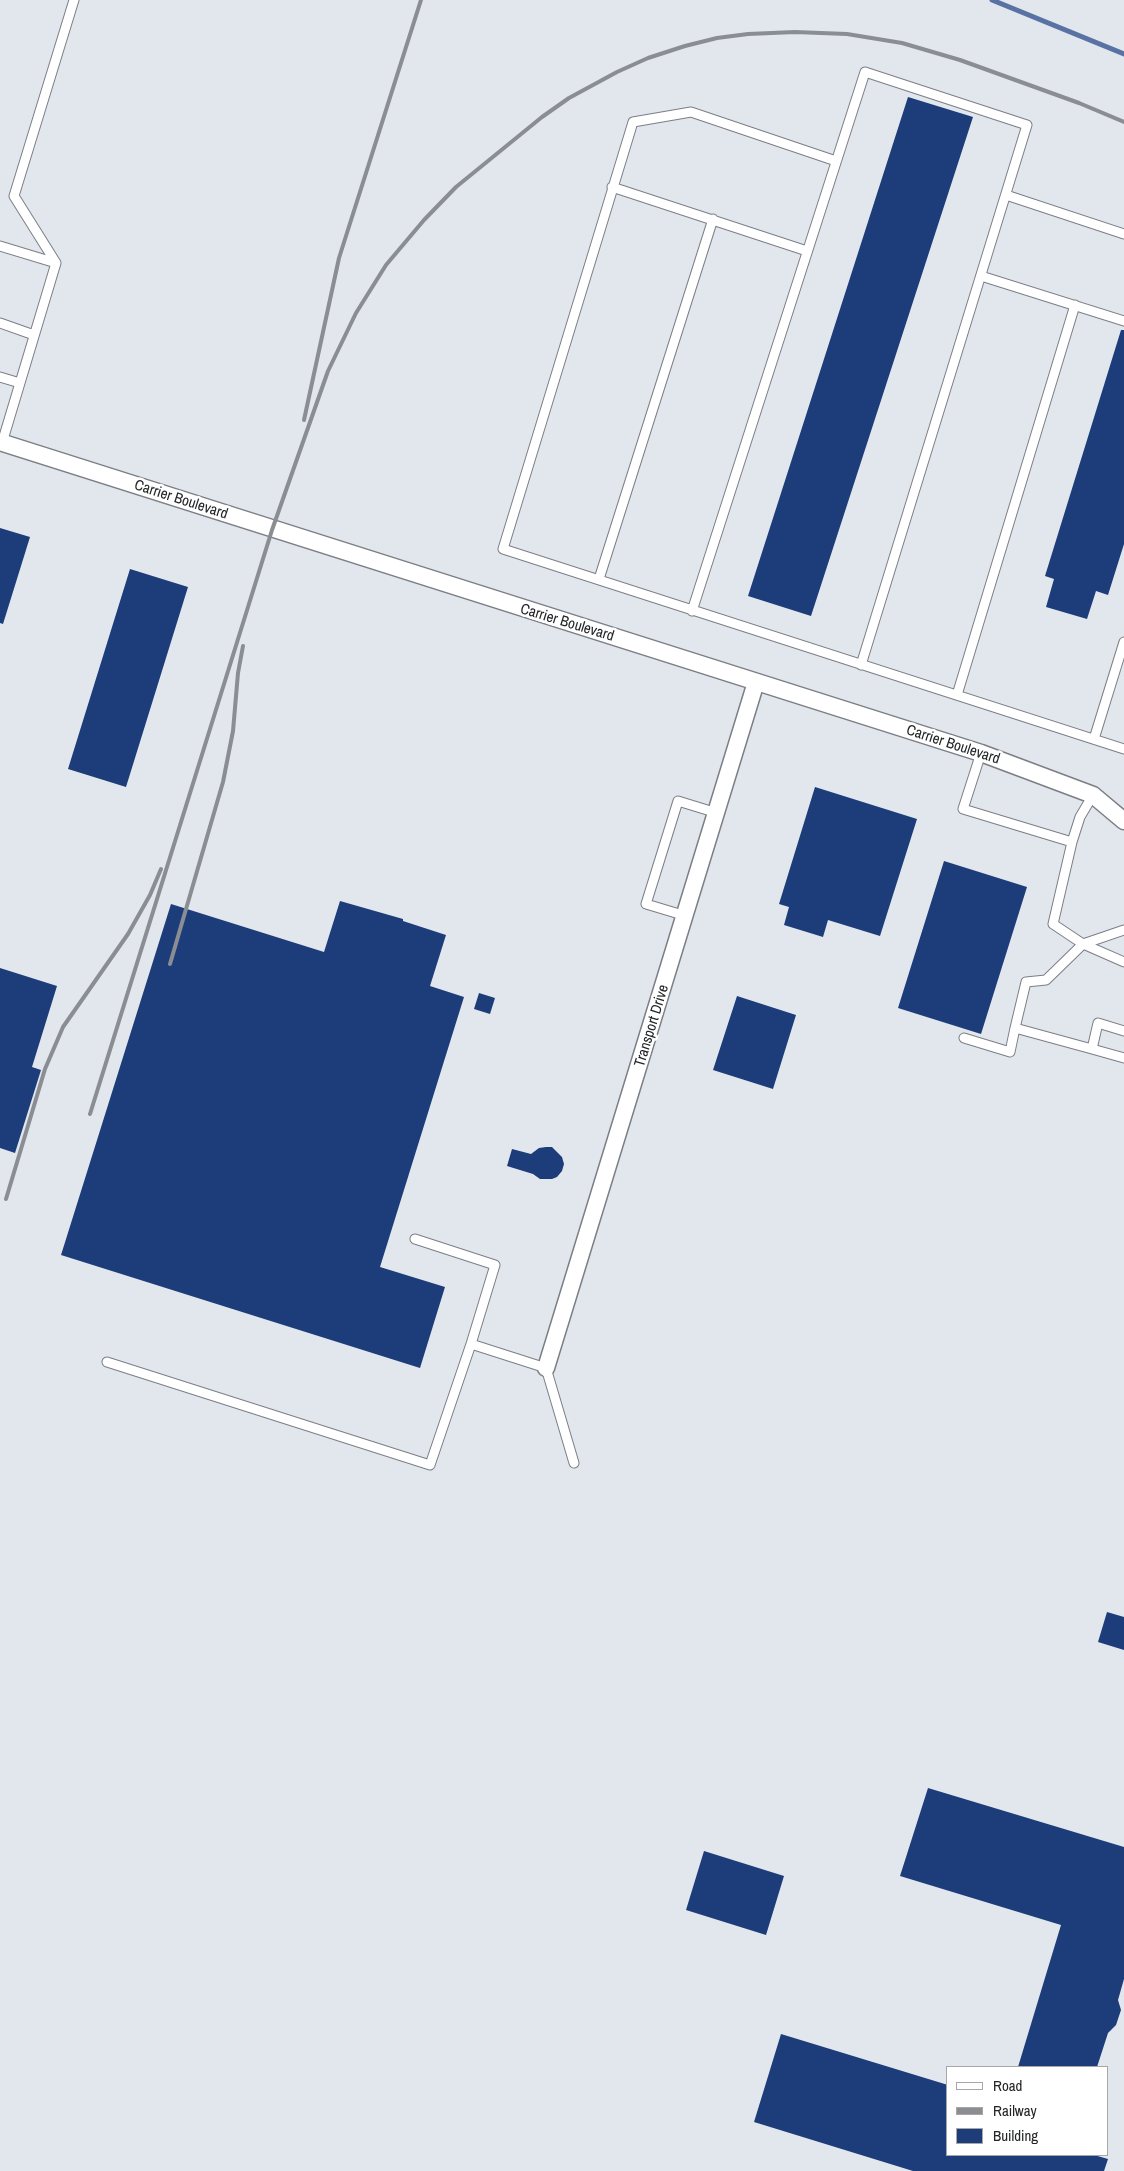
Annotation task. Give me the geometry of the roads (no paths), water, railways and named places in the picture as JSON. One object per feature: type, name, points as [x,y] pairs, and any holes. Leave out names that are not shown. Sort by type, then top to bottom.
[{"type":"street","name":"Carrier Boulevard","points":[[1,443],[981,753],[1093,795],[1124,821]]},
{"type":"street","name":"Transport Drive","points":[[546,1368],[686,916],[756,682]]},
{"type":"lane","points":[[1,443],[56,263],[14,196],[74,0]]},
{"type":"lane","points":[[692,611],[865,72],[1027,124],[861,665]]},
{"type":"lane","points":[[836,161],[691,112],[633,122],[503,549],[1124,749]]},
{"type":"lane","points":[[612,187],[807,251]]},
{"type":"lane","points":[[1006,195],[1124,234]]},
{"type":"lane","points":[[599,579],[713,220]]},
{"type":"lane","points":[[0,246],[56,263]]},
{"type":"lane","points":[[980,276],[1124,321]]},
{"type":"lane","points":[[957,695],[1075,305]]},
{"type":"lane","points":[[0,323],[34,336]]},
{"type":"lane","points":[[0,377],[20,383]]},
{"type":"lane","points":[[1094,740],[1124,642]]},
{"type":"lane","points":[[981,753],[963,810],[1072,842]]},
{"type":"lane","points":[[1093,795],[1080,817],[1072,842],[1053,924],[1083,944],[1124,962]]},
{"type":"lane","points":[[686,916],[646,904],[678,801],[717,813]]},
{"type":"lane","points":[[964,1038],[1010,1052],[1026,982],[1046,980],[1083,944],[1124,930]]},
{"type":"lane","points":[[1092,1048],[1098,1023],[1124,1031]]},
{"type":"lane","points":[[1016,1028],[1124,1058]]},
{"type":"lane","points":[[107,1362],[430,1465],[471,1344],[495,1265],[415,1239]]},
{"type":"lane","points":[[471,1344],[546,1368],[574,1463]]},
{"type":"waterway","points":[[992,0],[1124,54]]},
{"type":"railway","points":[[304,420],[339,258],[421,0]]},
{"type":"railway","points":[[90,1114],[272,530],[328,371],[356,313],[386,265],[424,220],[456,187],[542,117],[569,98],[617,72],[648,58],[685,46],[717,38],[748,34],[795,32],[847,34],[902,43],[960,60],[1079,103],[1124,122]]},
{"type":"railway","points":[[170,964],[223,782],[233,731],[238,673],[243,646]]},
{"type":"railway","points":[[6,1199],[45,1069],[63,1027],[128,934],[150,895],[161,869]]}]
